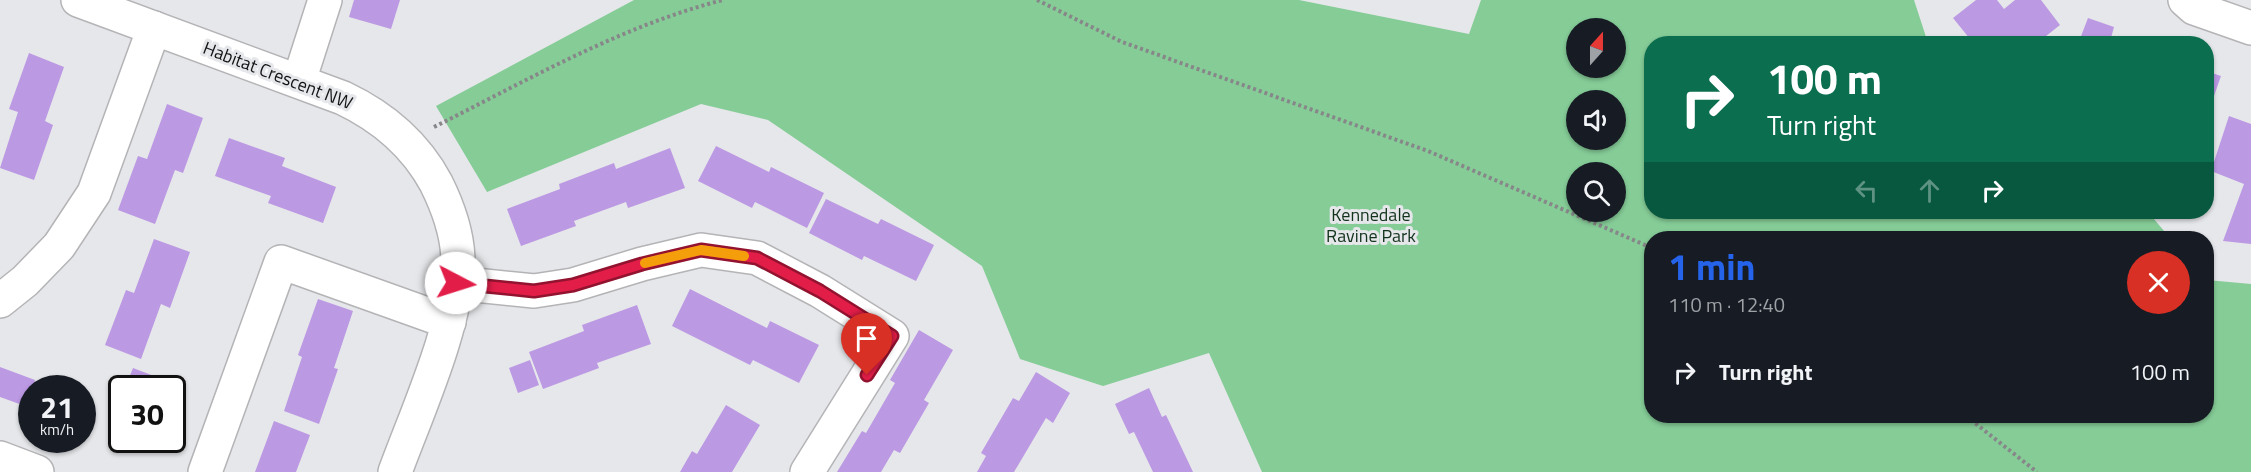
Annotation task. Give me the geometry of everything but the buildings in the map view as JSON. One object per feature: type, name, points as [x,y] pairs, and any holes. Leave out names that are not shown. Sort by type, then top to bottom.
[{"type":"street","name":"Habitat Crescent NW","points":[[78,0],[299,81],[365,108],[406,140],[429,171],[444,199],[454,227],[458,261],[456,283],[449,322],[395,472]]},
{"type":"street","points":[[299,81],[325,0]]},
{"type":"street","points":[[2185,0],[2194,8],[2251,28]]},
{"type":"street","points":[[0,301],[25,282],[59,246],[74,227],[94,193],[154,28]]},
{"type":"street","points":[[456,283],[534,291],[573,285],[642,264],[701,250],[757,258],[820,291],[892,336],[807,472]]},
{"type":"street","points":[[205,472],[281,262],[449,322]]},
{"type":"street","points":[[0,458],[37,472]]},
{"type":"path","points":[[406,140],[611,39],[687,9],[723,0]]},
{"type":"path","points":[[1037,0],[1122,42],[1428,151],[1644,245]]},
{"type":"path","points":[[1975,423],[2037,472]]},
{"type":"green space","name":"Kennedale Ravine Park","points":[[634,0],[1299,0],[1469,34],[1481,0],[1914,0],[1926,36],[1644,36],[1644,219],[2154,219],[2164,231],[1644,231],[1644,423],[2214,423],[2214,281],[2251,284],[2251,472],[1262,472],[1209,353],[1103,386],[1020,359],[982,266],[768,120],[701,104],[487,192],[436,106]]},
{"type":"slow traffic","points":[[645,263],[701,250],[744,256]]},
{"type":"route","points":[[456,283],[534,291],[573,285],[642,264],[701,250],[757,258],[820,291],[892,336],[867,375]]}]
